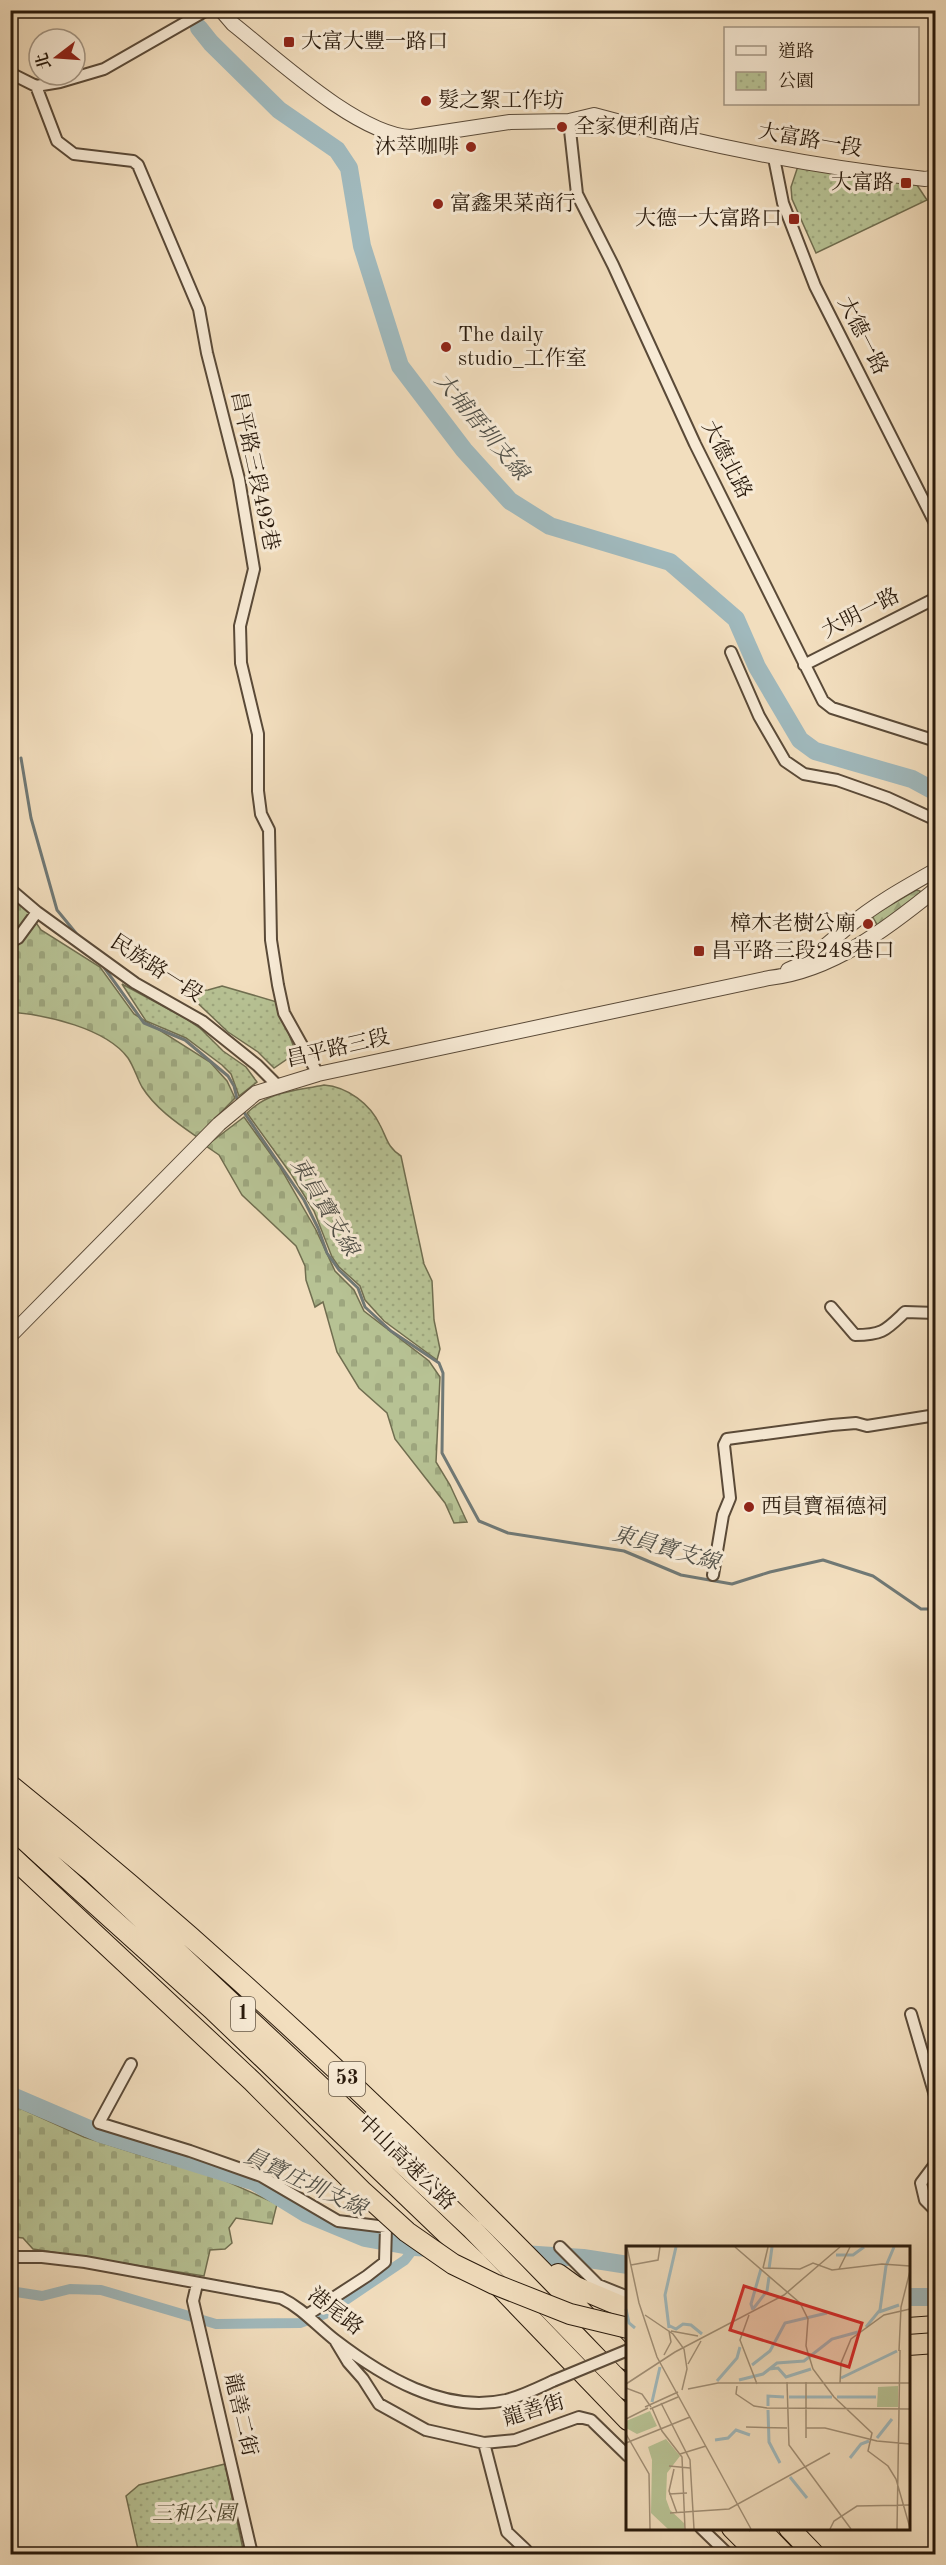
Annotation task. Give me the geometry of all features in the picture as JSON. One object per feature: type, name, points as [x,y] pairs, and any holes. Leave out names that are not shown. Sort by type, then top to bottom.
[{"type":"highway","name":"53","points":[[10,1785],[70,1833],[274,2011],[443,2171],[490,2220],[522,2245],[563,2293],[626,2358]]},
{"type":"highway","name":"中山高速公路","points":[[10,1804],[91,1871],[471,2229],[626,2388]]},
{"type":"highway","name":"中山高速公路","points":[[10,1827],[212,2009],[475,2261],[626,2418]]},
{"type":"highway","points":[[10,1855],[235,2065],[363,2192],[407,2232],[453,2264],[494,2284],[570,2314],[626,2328]]},
{"type":"highway","points":[[522,2245],[576,2287],[590,2286],[626,2308]]},
{"type":"highway","points":[[910,2329],[936,2326]]},
{"type":"highway","points":[[912,2351],[936,2343]]},
{"type":"highway","points":[[733,2529],[758,2554]]},
{"type":"highway","points":[[760,2529],[784,2554]]},
{"type":"highway","points":[[790,2529],[814,2554]]},
{"type":"street","points":[[87,74],[104,69],[207,10]]},
{"type":"street","name":"大富路一段","points":[[221,10],[233,24],[342,110],[381,132],[411,138],[510,122],[569,121],[594,115],[774,158],[856,171],[925,178],[936,177]]},
{"type":"street","points":[[10,74],[27,82]]},
{"type":"street","name":"昌平路三段492巷","points":[[36,87],[57,141],[74,154],[133,161],[138,165],[199,309],[207,353],[239,479],[255,569],[240,626],[241,663],[258,734],[258,791],[261,814],[269,830],[271,940],[278,985],[284,1013],[318,1074]]},
{"type":"street","name":"大德北路","points":[[569,121],[577,194],[618,276],[695,444],[823,700],[832,708],[936,741]]},
{"type":"street","name":"大德一路","points":[[774,158],[783,203],[814,286],[936,525]]},
{"type":"street","name":"大明一路","points":[[804,665],[936,598]]},
{"type":"street","points":[[731,652],[759,716],[785,761],[804,774],[837,780],[888,798],[936,820]]},
{"type":"street","name":"昌平路三段","points":[[769,978],[795,967],[820,951],[890,896],[936,870]]},
{"type":"street","name":"民族路一段","points":[[10,889],[37,912],[68,932],[135,983],[202,1021],[278,1085]]},
{"type":"street","name":"昌平路三段","points":[[10,1336],[238,1107],[256,1093],[318,1074],[769,978],[793,975],[838,957],[884,930],[936,889]]},
{"type":"street","points":[[10,942],[18,938],[37,912]]},
{"type":"street","points":[[831,1307],[855,1335],[876,1335],[885,1331],[905,1312],[936,1313]]},
{"type":"street","points":[[713,1575],[723,1515],[730,1498],[724,1445],[727,1439],[832,1425],[867,1426],[936,1415]]},
{"type":"street","points":[[911,2014],[936,2098]]},
{"type":"street","points":[[130,2064],[99,2123],[202,2154],[261,2175],[338,2221],[386,2227],[385,2262],[310,2318]]},
{"type":"street","points":[[936,2163],[921,2183],[926,2200],[936,2211]]},
{"type":"street","points":[[560,2247],[590,2286],[626,2296]]},
{"type":"street","name":"港尾路","points":[[10,2257],[42,2257],[84,2262],[281,2298],[295,2304],[334,2340],[398,2381],[436,2397],[468,2402],[506,2400],[626,2351]]},
{"type":"street","name":"龍善二街","points":[[197,2284],[193,2301],[252,2554]]},
{"type":"street","points":[[910,2331],[914,2337],[912,2351],[936,2351]]},
{"type":"street","name":"龍善街","points":[[334,2340],[379,2404],[426,2430],[484,2443],[515,2440],[579,2417],[591,2420],[626,2454]]},
{"type":"street","points":[[484,2443],[507,2532],[526,2550],[527,2554]]},
{"type":"street","points":[[702,2529],[728,2554]]},
{"type":"green space","points":[[798,166],[915,182],[927,200],[816,253],[792,199],[791,187]]},
{"type":"green space","points":[[916,890],[920,891],[919,896],[879,928],[872,916]]},
{"type":"green space","points":[[11,897],[26,908],[41,930],[100,967],[134,1014],[210,1062],[227,1081],[235,1098],[197,1137],[153,1102],[142,1087],[128,1058],[105,1039],[91,1031],[58,1020],[11,1012],[10,966],[16,961],[11,956]]},
{"type":"green space","points":[[122,984],[201,1029],[223,1051],[246,1067],[257,1082],[239,1096],[231,1074],[222,1065],[186,1038],[146,1021]]},
{"type":"green space","points":[[222,986],[277,1002],[296,1053],[274,1068],[258,1052],[228,1032],[185,991],[208,990]]},
{"type":"green space","points":[[324,1085],[350,1093],[364,1104],[376,1117],[390,1146],[401,1156],[424,1264],[432,1281],[434,1320],[440,1349],[437,1360],[384,1321],[365,1300],[360,1286],[339,1267],[332,1257],[314,1211],[291,1174],[247,1113],[273,1096]]},
{"type":"green space","points":[[244,1117],[280,1167],[316,1230],[335,1271],[354,1290],[364,1311],[429,1361],[440,1377],[436,1462],[450,1485],[467,1522],[454,1523],[445,1503],[395,1439],[387,1413],[359,1388],[337,1352],[323,1302],[315,1307],[306,1280],[305,1266],[296,1246],[242,1195],[219,1155],[206,1146]]},
{"type":"green space","points":[[11,2104],[84,2137],[163,2162],[206,2172],[277,2204],[272,2224],[236,2218],[229,2228],[232,2243],[225,2249],[210,2250],[204,2276],[33,2249],[23,2238],[14,2237],[11,2232]]},
{"type":"green space","name":"三和公園","points":[[225,2464],[244,2554],[139,2554],[126,2496],[139,2485]]},
{"type":"waterway","name":"大埔厝圳支線","points":[[199,28],[211,43],[279,110],[337,150],[349,168],[362,246],[400,366],[464,450],[510,501],[550,526],[670,562],[736,619],[757,667],[800,740],[815,751],[912,779],[936,792]]},
{"type":"waterway","name":"東員寶支線","points":[[21,758],[31,818],[57,910],[80,938]]},
{"type":"waterway","name":"東員寶支線","points":[[103,966],[144,1023],[185,1040],[228,1076],[234,1086],[238,1103]]},
{"type":"waterway","name":"東員寶支線","points":[[243,1111],[304,1200],[327,1253],[339,1270],[358,1288],[365,1307],[391,1331],[439,1363],[443,1373],[442,1453],[479,1521],[508,1533],[624,1551],[681,1575],[732,1584],[770,1572],[823,1560],[873,1576],[921,1609],[936,1609]]},
{"type":"waterway","name":"員寶庄圳支線","points":[[10,2095],[101,2134],[255,2182],[307,2214],[365,2238],[415,2247],[583,2258],[626,2265]]},
{"type":"waterway","points":[[10,2291],[42,2296],[70,2289],[101,2290],[216,2324],[300,2323],[325,2314],[405,2260],[415,2247]]},
{"type":"waterway","name":"員寶庄圳支線","points":[[910,2297],[936,2297]]},
{"type":"place","name":"大富大豐一路口","points":[[289,42]]},
{"type":"place","name":"髮之絮工作坊","points":[[426,101]]},
{"type":"place","name":"全家便利商店","points":[[562,127]]},
{"type":"place","name":"沐萃咖啡","points":[[471,147]]},
{"type":"place","name":"大富路","points":[[906,183]]},
{"type":"place","name":"富鑫果菜商行","points":[[438,204]]},
{"type":"place","name":"大德一大富路口","points":[[794,219]]},
{"type":"place","name":"The daily studio_工作室","points":[[446,347]]},
{"type":"place","name":"樟木老樹公廟","points":[[868,924]]},
{"type":"place","name":"昌平路三段248巷口","points":[[699,951]]},
{"type":"place","name":"西員寶福德祠","points":[[749,1507]]}]
